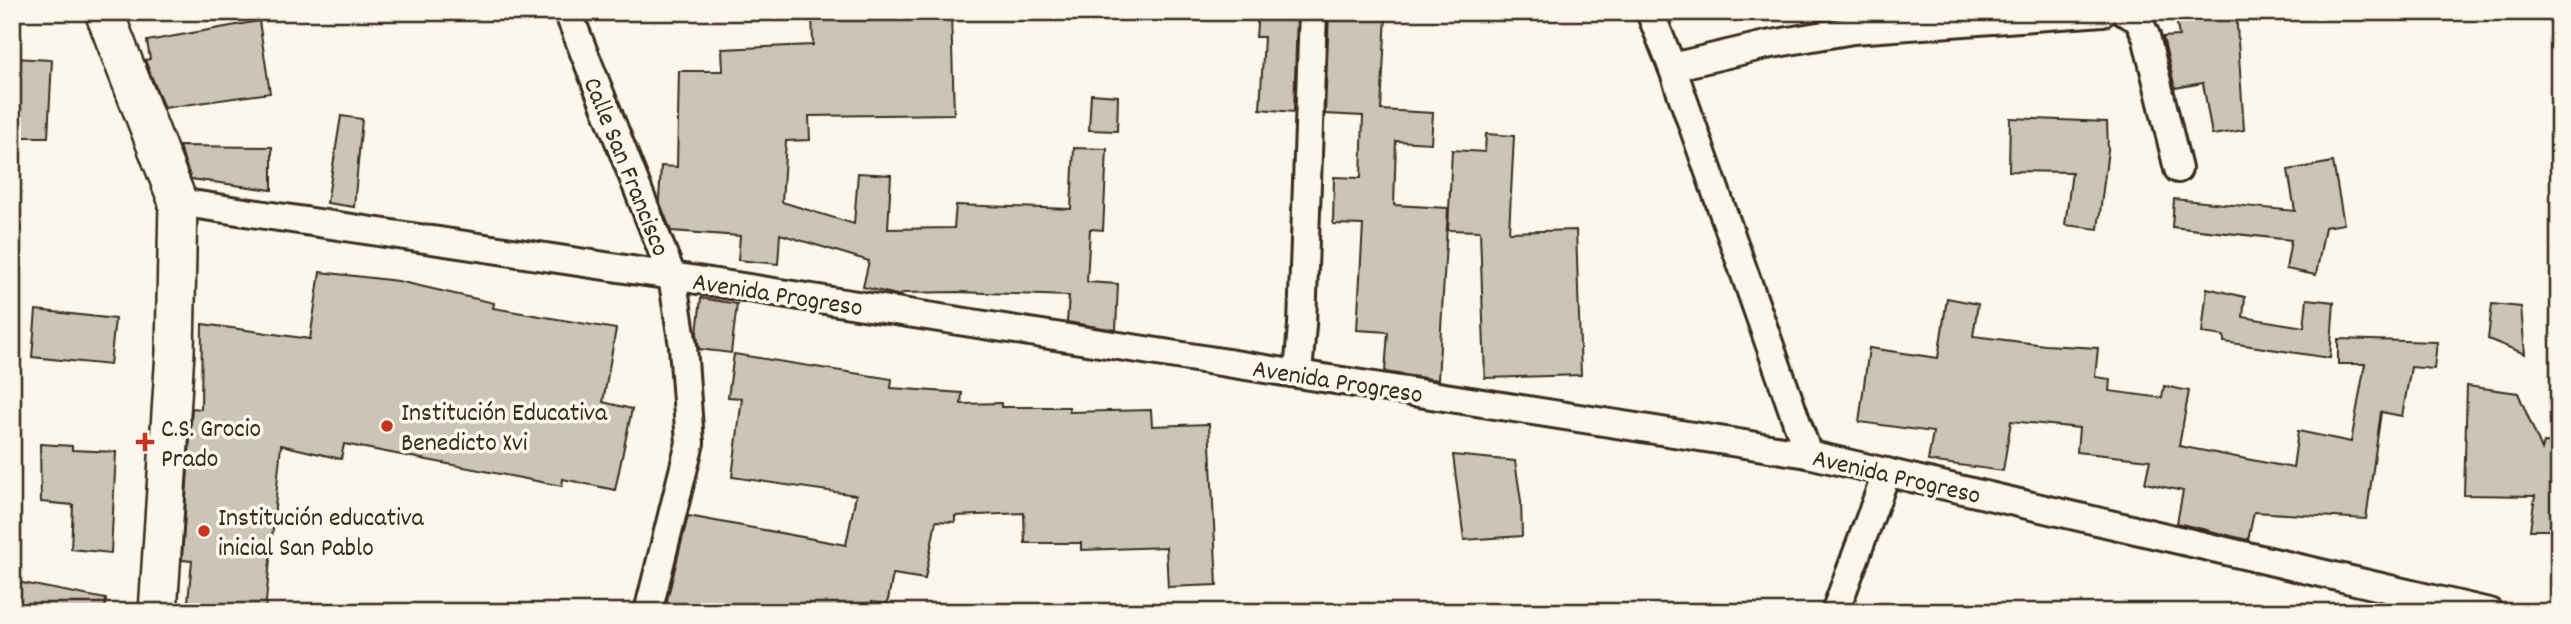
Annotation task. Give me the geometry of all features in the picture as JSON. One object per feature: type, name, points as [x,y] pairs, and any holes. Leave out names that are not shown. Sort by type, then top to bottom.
[{"type":"main road","points":[[104,12],[178,202],[175,352],[158,612]]},
{"type":"street","name":"Calle San Francisco","points":[[568,12],[672,276],[683,346],[690,443],[648,612]]},
{"type":"street","points":[[1298,374],[1313,12]]},
{"type":"street","points":[[1650,12],[1672,66],[1808,454]]},
{"type":"street","points":[[1672,66],[1766,45],[1853,30],[2103,12]]},
{"type":"street","points":[[2124,12],[2138,19],[2146,36],[2178,169]]},
{"type":"street","name":"Avenida Progreso","points":[[178,202],[672,276],[1808,454],[2488,612]]},
{"type":"street","points":[[1835,612],[1887,472]]},
{"type":"building","points":[[812,12],[951,12],[954,114],[809,116],[810,140],[786,141],[782,202],[854,224],[858,173],[891,175],[888,229],[954,228],[956,205],[1071,209],[1074,148],[1107,149],[1103,230],[1090,229],[1087,282],[1118,284],[1116,330],[1067,322],[1069,296],[958,292],[902,293],[901,296],[863,287],[869,261],[780,234],[778,264],[738,260],[740,236],[671,231],[659,200],[661,166],[677,167],[679,71],[723,71],[722,49],[813,45]]},
{"type":"building","points":[[1258,12],[1297,12],[1294,112],[1260,109],[1264,37],[1256,37]]},
{"type":"building","points":[[1329,12],[1386,15],[1381,110],[1433,113],[1431,143],[1396,141],[1394,205],[1448,208],[1438,380],[1385,372],[1388,332],[1357,330],[1363,225],[1333,224],[1334,177],[1361,178],[1363,116],[1325,114]]},
{"type":"building","points":[[2175,12],[2236,12],[2244,130],[2212,135],[2203,83],[2175,88],[2163,37],[2179,36]]},
{"type":"building","points":[[259,21],[270,93],[164,108],[145,60],[150,59],[147,41]]},
{"type":"building","points":[[12,58],[52,60],[48,137],[12,137]]},
{"type":"building","points":[[1091,94],[1118,96],[1117,131],[1089,130]]},
{"type":"building","points":[[341,116],[362,119],[354,207],[327,203]]},
{"type":"building","points":[[2010,118],[2107,122],[2108,150],[2098,229],[2065,225],[2072,172],[2009,171]]},
{"type":"building","points":[[1486,134],[1514,136],[1509,232],[1576,230],[1581,375],[1485,378],[1480,231],[1448,230],[1452,150],[1485,152]]},
{"type":"building","points":[[179,146],[272,147],[272,190],[191,179]]},
{"type":"building","points":[[2333,162],[2344,224],[2325,227],[2316,275],[2286,269],[2291,240],[2172,227],[2174,199],[2295,211],[2288,170]]},
{"type":"building","points":[[320,272],[398,281],[494,303],[493,308],[616,329],[603,402],[632,409],[615,490],[563,479],[562,486],[344,444],[341,459],[281,445],[265,612],[187,612],[192,561],[182,560],[192,408],[201,409],[202,324],[310,339]]},
{"type":"building","points":[[2207,288],[2245,297],[2243,317],[2304,327],[2307,299],[2334,302],[2330,358],[2224,342],[2224,336],[2202,333]]},
{"type":"building","points":[[701,298],[737,304],[731,353],[699,349],[697,333]]},
{"type":"building","points":[[1947,298],[1978,304],[1973,336],[2098,348],[2095,377],[2110,379],[2109,391],[2162,398],[2164,386],[2189,391],[2179,446],[2293,468],[2298,431],[2351,442],[2365,364],[2338,364],[2338,339],[2437,342],[2434,369],[2411,367],[2402,416],[2381,412],[2366,519],[2254,512],[2248,540],[2177,523],[2183,491],[2145,483],[2150,460],[2077,452],[2079,428],[2011,421],[2003,471],[1928,461],[1933,432],[1859,422],[1869,348],[1938,358]]},
{"type":"building","points":[[2492,304],[2521,307],[2525,354],[2488,339]]},
{"type":"building","points":[[36,310],[115,319],[110,365],[32,357]]},
{"type":"building","points":[[734,354],[892,379],[891,388],[962,393],[961,404],[1001,403],[1001,407],[1069,407],[1069,412],[1151,410],[1152,426],[1209,424],[1217,585],[1168,587],[1166,547],[1081,550],[1081,543],[1025,543],[1024,513],[955,516],[955,522],[936,521],[925,579],[893,574],[887,605],[872,602],[870,612],[664,612],[688,516],[846,545],[856,495],[732,477],[742,398],[728,397]]},
{"type":"building","points":[[2467,386],[2518,393],[2542,450],[2544,443],[2559,444],[2559,530],[2530,530],[2535,496],[2464,495]]},
{"type":"building","points":[[40,444],[72,446],[72,450],[116,452],[111,553],[71,549],[73,505],[41,502]]},
{"type":"building","points":[[1453,455],[1515,461],[1521,501],[1522,536],[1464,540]]},
{"type":"building","points":[[12,581],[106,599],[105,612],[12,612]]},
{"type":"place","name":"Institución Educativa Benedicto Xvi","points":[[387,426]]},
{"type":"place","name":"C.S. Grocio Prado","points":[[145,442]]},
{"type":"place","name":"Institución educativa inicial San Pablo","points":[[204,531]]}]
